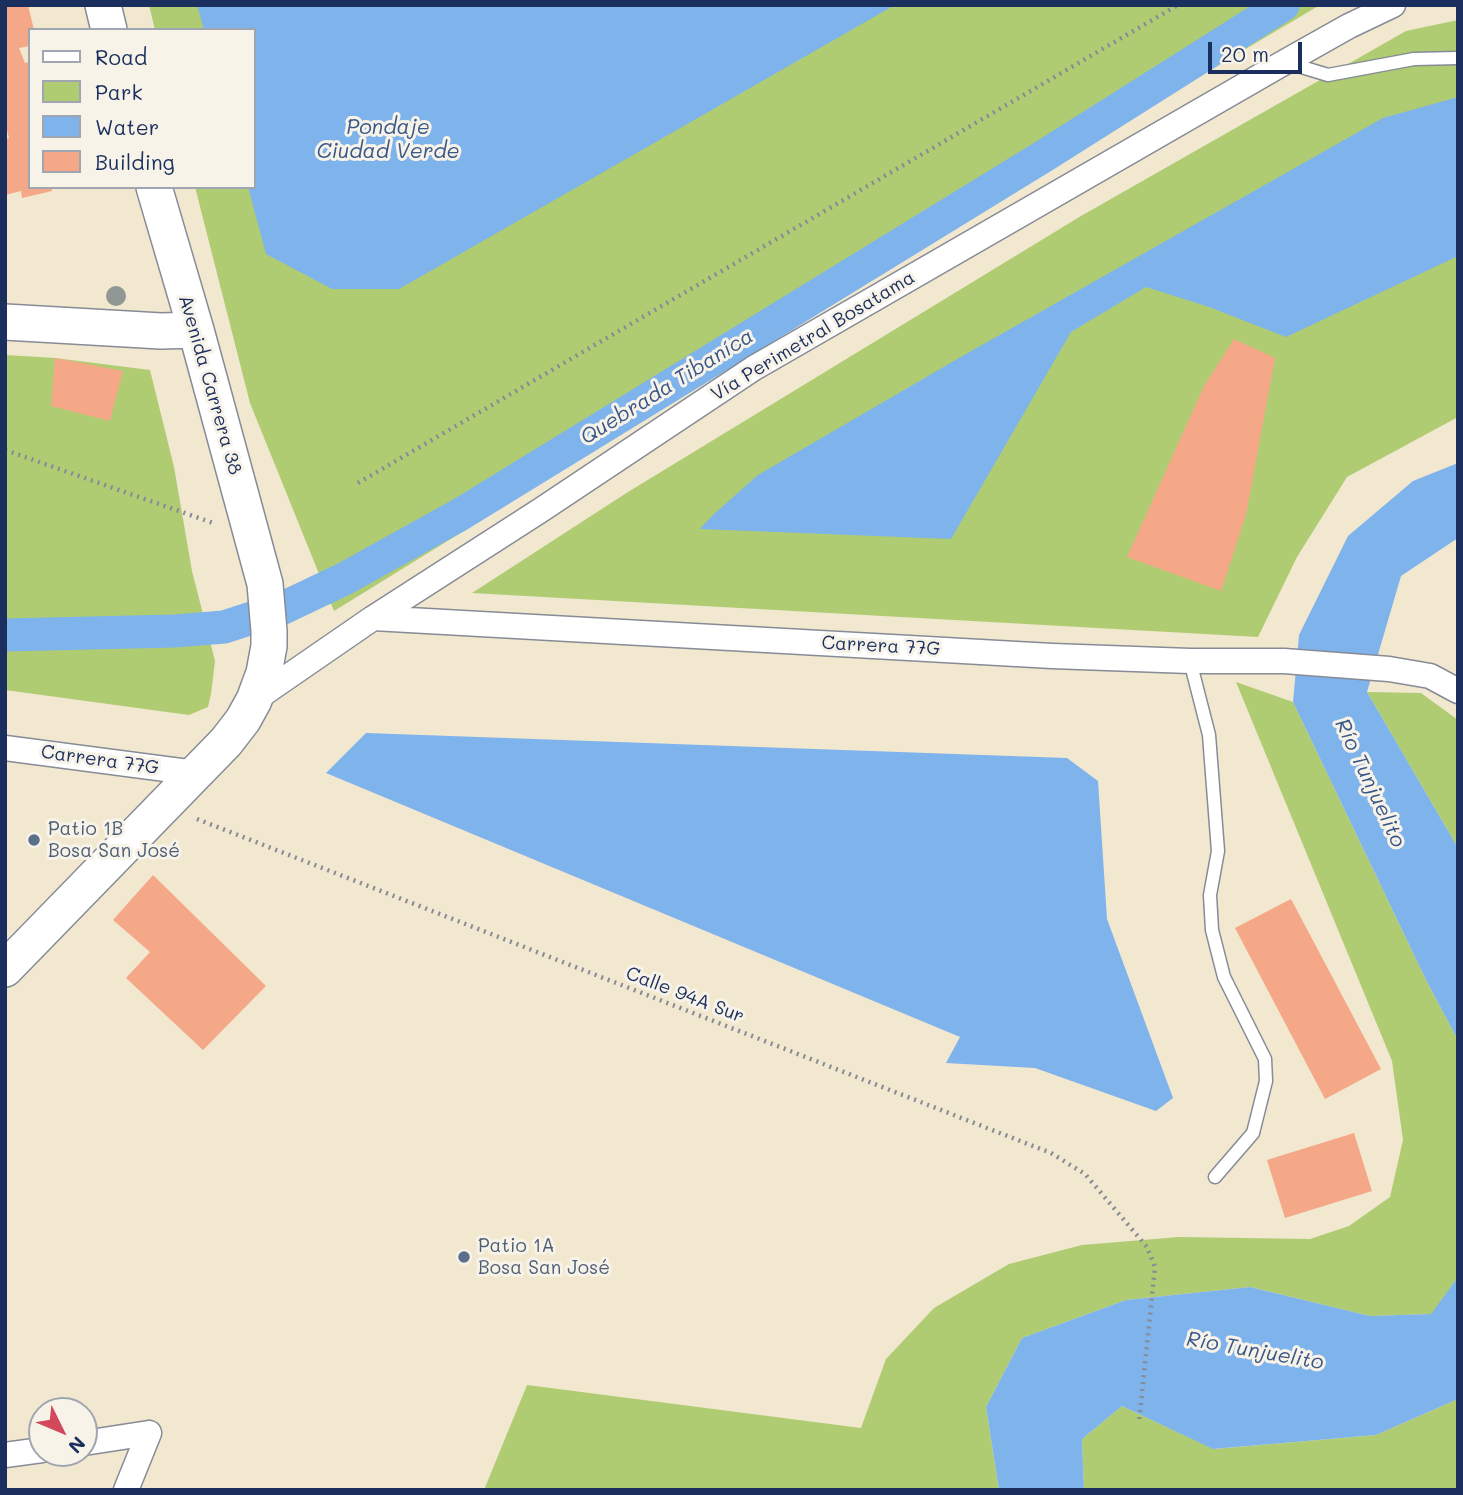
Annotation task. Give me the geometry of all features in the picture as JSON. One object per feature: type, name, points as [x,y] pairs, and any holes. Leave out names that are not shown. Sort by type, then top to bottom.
[{"type":"main road","points":[[103,5],[109,28]]},
{"type":"main road","name":"Avenida Carrera 38","points":[[5,969],[226,742],[243,720],[264,673],[269,646],[265,583],[155,189]]},
{"type":"main road","points":[[5,321],[160,331],[196,330]]},
{"type":"street","name":"Vía Perimetral Bosatama","points":[[254,700],[373,618],[754,368],[1285,62],[1393,5]]},
{"type":"street","name":"Carrera 77G","points":[[373,618],[1052,656],[1284,661],[1389,669],[1430,676],[1458,691]]},
{"type":"street","name":"Carrera 77G","points":[[5,747],[196,773]]},
{"type":"street","points":[[98,1441],[149,1433],[126,1490]]},
{"type":"street","points":[[5,1455],[28,1452]]},
{"type":"lane","points":[[1285,62],[1328,75],[1414,59],[1458,58]]},
{"type":"lane","points":[[1190,661],[1209,734],[1218,852],[1210,895],[1212,930],[1224,977],[1265,1059],[1266,1081],[1253,1133],[1216,1177]]},
{"type":"path","points":[[358,482],[1178,5]]},
{"type":"path","points":[[5,450],[253,537]]},
{"type":"path","name":"Calle 94A Sur","points":[[163,806],[1051,1153],[1085,1174],[1147,1247],[1155,1266],[1139,1422]]},
{"type":"green space","points":[[149,5],[1320,5],[334,611],[250,403],[196,189],[256,189],[256,28],[155,28]]},
{"type":"green space","points":[[1458,20],[1458,417],[1347,477],[1297,557],[1258,637],[472,593],[628,492],[1081,216],[1406,31]]},
{"type":"green space","points":[[5,355],[55,358],[150,370],[174,467],[192,571],[215,661],[208,707],[189,715],[5,690]]},
{"type":"green space","points":[[1236,682],[1293,702],[1427,982],[1458,1040],[1458,1277],[1432,1314],[1370,1316],[1250,1287],[1126,1300],[1022,1338],[986,1407],[999,1490],[484,1490],[527,1385],[861,1428],[886,1359],[934,1308],[1009,1264],[1082,1245],[1179,1237],[1310,1239],[1349,1226],[1390,1197],[1403,1140],[1392,1061]]},
{"type":"green space","points":[[1367,692],[1421,693],[1458,720],[1458,848]]},
{"type":"green space","points":[[1458,1399],[1458,1490],[1084,1490],[1082,1439],[1122,1406],[1214,1449],[1376,1435]]},
{"type":"water","name":"Pondaje Ciudad Verde","points":[[197,5],[895,5],[399,289],[332,289],[266,254],[249,189],[256,189],[256,28],[203,28]]},
{"type":"water","points":[[1458,97],[1458,256],[1286,337],[1209,307],[1146,287],[1071,332],[951,539],[700,529],[758,475],[959,358],[1383,118]]},
{"type":"water","name":"Río Tunjuelito","points":[[1458,463],[1458,538],[1401,576],[1367,692],[1458,848],[1458,1040],[1427,982],[1293,702],[1299,635],[1348,536],[1413,481]]},
{"type":"water","points":[[366,733],[1067,758],[1098,781],[1107,919],[1173,1098],[1156,1111],[1035,1068],[946,1063],[960,1037],[326,773]]},
{"type":"water","name":"Río Tunjuelito","points":[[1458,1277],[1458,1399],[1376,1435],[1213,1449],[1122,1406],[1082,1439],[1084,1490],[999,1490],[986,1407],[1022,1338],[1126,1300],[1250,1287],[1370,1316],[1431,1314]]},
{"type":"building","points":[[5,5],[28,5],[34,28],[28,28],[28,46],[19,48],[25,63],[28,62],[28,189],[52,191],[22,198],[21,191],[5,195],[5,139],[9,138],[5,123]]},
{"type":"building","points":[[1234,339],[1275,358],[1246,515],[1221,591],[1127,557],[1204,386]]},
{"type":"building","points":[[55,358],[123,371],[110,421],[51,406]]},
{"type":"building","points":[[153,875],[266,986],[203,1050],[126,978],[150,952],[113,920]]},
{"type":"building","points":[[1291,899],[1381,1069],[1325,1099],[1235,928]]},
{"type":"building","points":[[1354,1133],[1372,1191],[1285,1218],[1267,1160]]},
{"type":"waterway","name":"Quebrada Tibaníca","points":[[5,635],[175,631],[224,627],[283,608],[344,579],[461,514],[1044,156],[1283,5]]},
{"type":"place","name":"Patio 1B Bosa San José","points":[[34,840]]},
{"type":"place","name":"Patio 1A Bosa San José","points":[[464,1257]]}]
